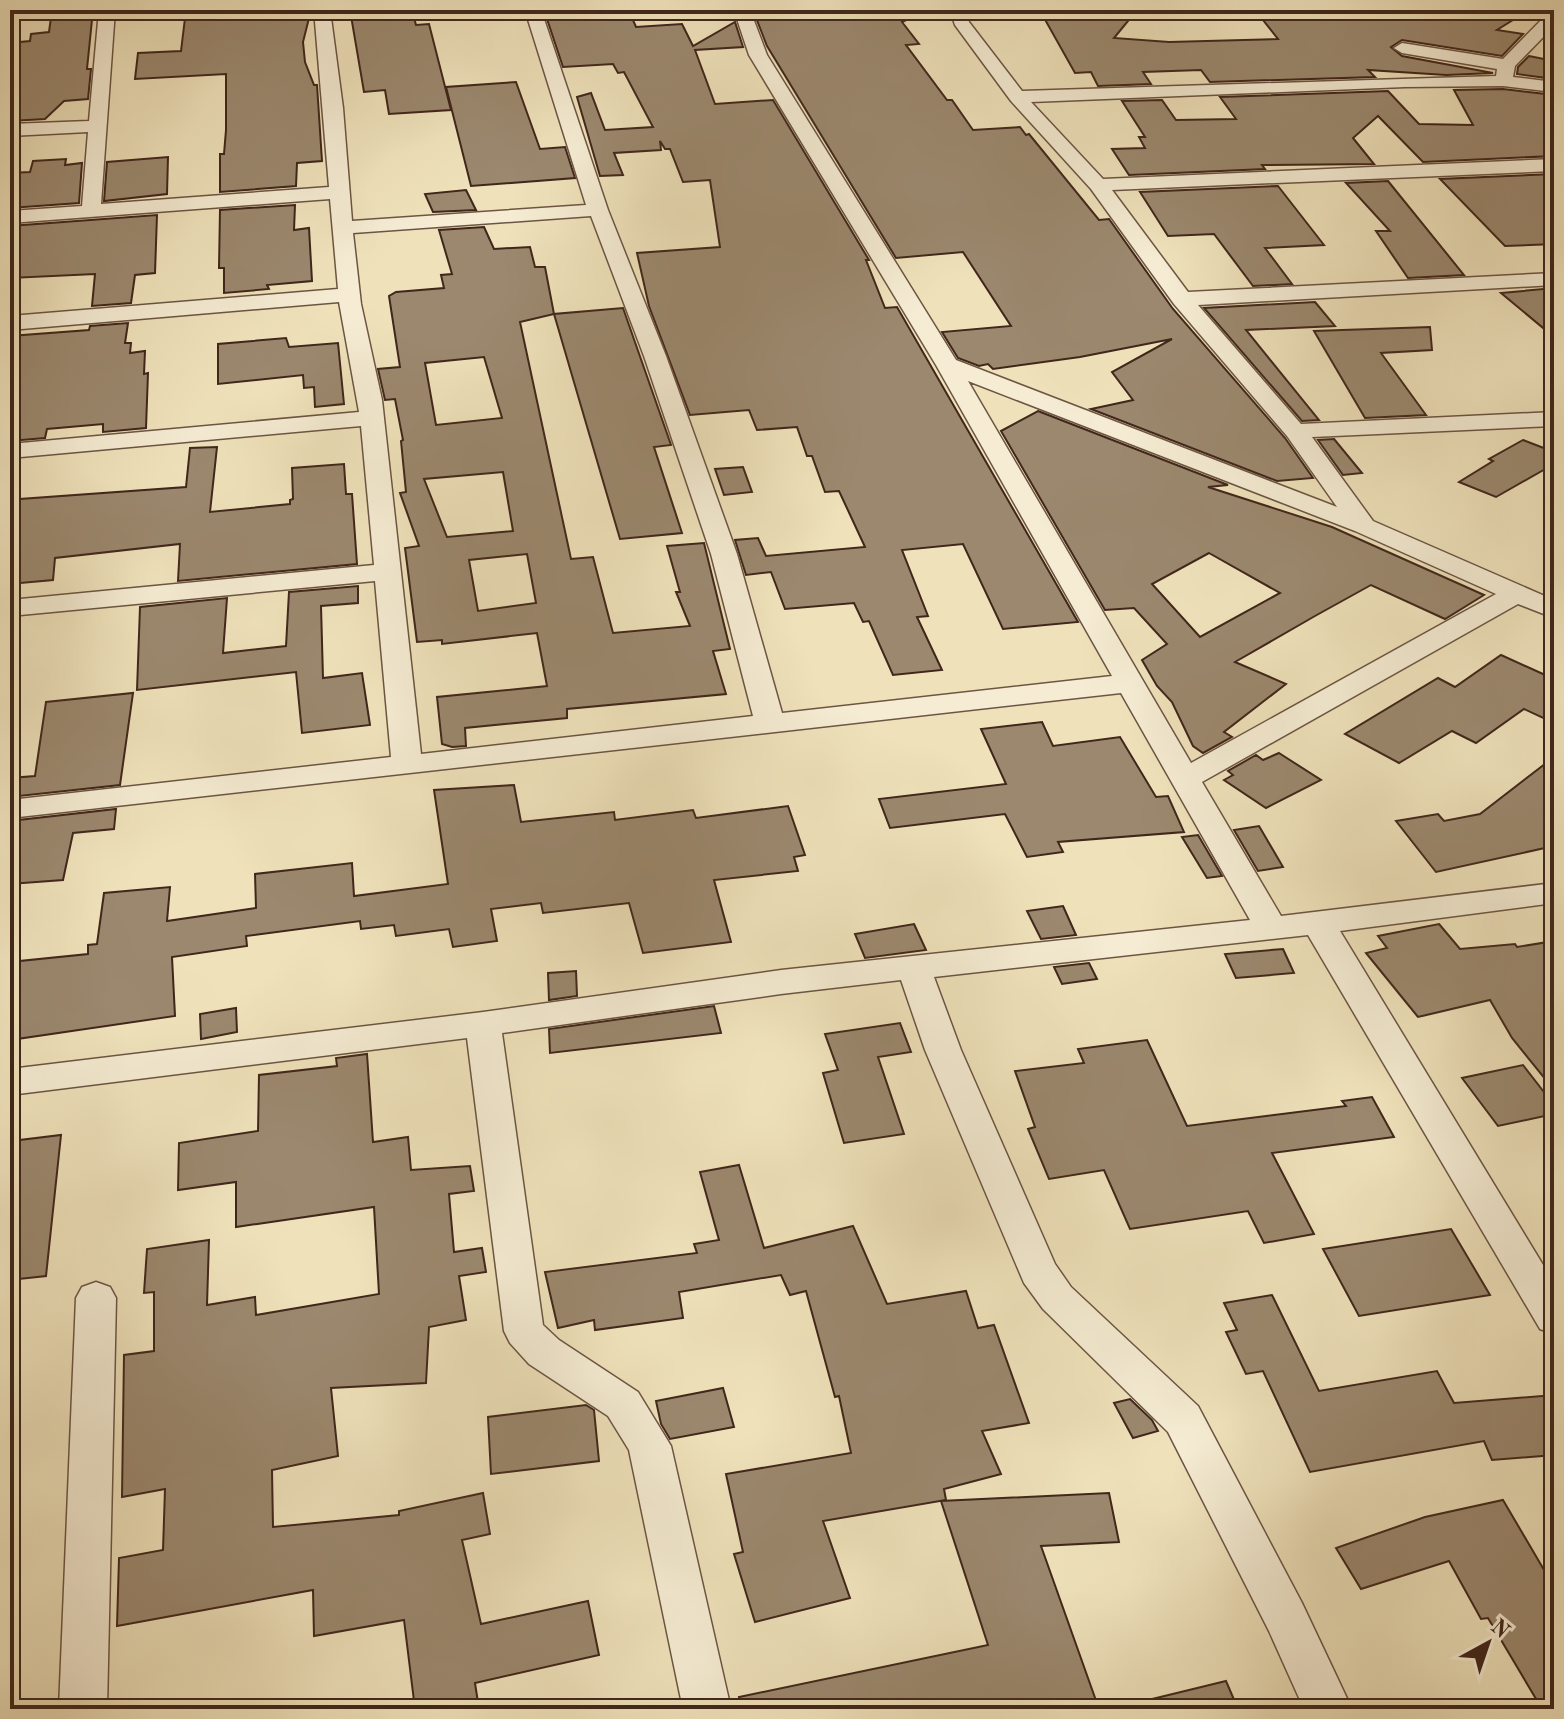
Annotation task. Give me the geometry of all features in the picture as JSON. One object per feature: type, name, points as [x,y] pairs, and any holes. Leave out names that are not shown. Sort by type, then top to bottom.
[{"type":"street","points":[[91,211],[107,10]]},
{"type":"street","points":[[322,10],[330,59],[348,295],[356,352],[370,400],[407,762]]},
{"type":"street","points":[[533,10],[598,210],[660,369],[720,541],[769,721]]},
{"type":"street","points":[[742,10],[758,55],[947,365],[1271,928]]},
{"type":"street","points":[[966,10],[960,16],[961,22],[1017,97],[1098,185],[1182,299],[1295,431],[1364,526]]},
{"type":"street","points":[[1232,10],[1317,10]]},
{"type":"street","points":[[1017,97],[1505,73],[1554,16]]},
{"type":"street","points":[[1402,48],[1554,87]]},
{"type":"street","points":[[10,130],[98,126]]},
{"type":"street","points":[[1098,185],[1554,165]]},
{"type":"street","points":[[10,217],[340,192]]},
{"type":"street","points":[[343,228],[598,210]]},
{"type":"street","points":[[1182,299],[1554,279]]},
{"type":"street","points":[[10,323],[348,295]]},
{"type":"street","points":[[947,365],[1364,526],[1554,610]]},
{"type":"street","points":[[10,451],[370,418]]},
{"type":"street","points":[[1295,431],[1554,419]]},
{"type":"street","points":[[1498,422],[1554,441]]},
{"type":"street","points":[[10,608],[389,572]]},
{"type":"street","points":[[1185,779],[1516,594]]},
{"type":"street","points":[[10,809],[769,721],[1129,683]]},
{"type":"street","points":[[10,1082],[483,1024],[781,982],[1318,923],[1554,893]]},
{"type":"street","points":[[1318,923],[1554,1318]]},
{"type":"street","points":[[913,967],[943,1050],[1038,1272],[1057,1298],[1183,1419],[1286,1618],[1328,1709]]},
{"type":"street","points":[[483,1024],[524,1331],[544,1352],[623,1404],[650,1446],[707,1709]]},
{"type":"street","points":[[83,1709],[96,1298]]},
{"type":"building","points":[[52,10],[93,10],[87,69],[91,69],[88,99],[64,101],[45,119],[10,121],[10,43],[30,41],[31,34],[49,32]]},
{"type":"building","points":[[186,10],[311,10],[303,42],[305,62],[314,85],[317,85],[322,161],[297,163],[296,186],[220,192],[220,154],[224,154],[226,130],[226,74],[135,79],[138,53],[181,51]]},
{"type":"building","points":[[350,10],[412,10],[416,25],[429,24],[451,110],[389,114],[385,90],[364,92]]},
{"type":"building","points":[[544,10],[588,10],[590,16],[630,13],[636,27],[682,24],[693,46],[735,22],[743,47],[695,50],[715,104],[773,100],[869,260],[866,260],[885,308],[897,307],[1078,622],[1003,629],[963,544],[902,550],[928,616],[917,617],[942,670],[893,675],[869,621],[863,622],[854,603],[785,609],[771,572],[746,575],[735,540],[758,538],[766,556],[865,547],[839,491],[825,492],[797,427],[757,430],[749,410],[690,415],[649,306],[637,253],[720,247],[710,180],[683,182],[670,149],[665,149],[660,141],[661,150],[614,153],[623,175],[600,176],[577,97],[591,93],[605,130],[653,127],[624,72],[618,73],[613,64],[563,67]]},
{"type":"building","points":[[753,10],[928,10],[902,22],[919,44],[906,45],[947,100],[952,100],[973,130],[1020,127],[1026,135],[1029,134],[1099,220],[1109,219],[1173,309],[1285,438],[1313,478],[1277,481],[1091,409],[1133,400],[1112,372],[1172,339],[1080,357],[993,369],[988,364],[979,366],[958,358],[942,332],[1011,326],[963,252],[896,258],[767,46]]},
{"type":"building","points":[[1103,10],[1137,10],[1114,38],[1169,42],[1278,39],[1263,20],[1309,19],[1328,10],[1529,10],[1497,30],[1523,34],[1502,56],[1402,40],[1391,47],[1402,56],[1493,73],[1446,75],[1368,70],[1375,77],[1210,82],[1201,70],[1143,72],[1151,84],[1098,86],[1091,72],[1075,73],[1043,16],[1099,15]]},
{"type":"building","points":[[1529,56],[1554,61],[1554,79],[1517,74],[1518,67]]},
{"type":"building","points":[[516,82],[540,149],[565,147],[575,178],[471,186],[446,87]]},
{"type":"building","points":[[1503,89],[1554,95],[1554,156],[1423,162],[1378,116],[1353,138],[1374,164],[1262,165],[1265,169],[1129,175],[1112,149],[1145,148],[1139,137],[1145,137],[1122,101],[1162,100],[1176,120],[1236,119],[1220,97],[1388,91],[1419,124],[1473,125],[1454,90]]},
{"type":"building","points":[[168,157],[167,194],[104,201],[107,162]]},
{"type":"building","points":[[66,159],[65,165],[82,163],[79,203],[10,208],[10,173],[30,172],[33,161]]},
{"type":"building","points":[[1554,174],[1554,244],[1505,246],[1440,179]]},
{"type":"building","points":[[1388,181],[1464,275],[1408,278],[1376,231],[1390,231],[1346,183]]},
{"type":"building","points":[[1278,186],[1324,245],[1265,248],[1292,284],[1253,286],[1214,234],[1168,236],[1140,192]]},
{"type":"building","points":[[466,190],[476,210],[433,212],[425,194]]},
{"type":"building","points":[[295,205],[294,230],[309,228],[312,281],[224,293],[224,268],[219,268],[220,210]]},
{"type":"building","points":[[157,215],[155,273],[135,275],[131,303],[92,306],[95,274],[10,278],[10,226]]},
{"type":"building","points":[[484,227],[494,249],[530,247],[535,267],[545,267],[554,314],[520,322],[571,559],[593,557],[613,633],[690,626],[676,592],[680,592],[667,546],[704,543],[730,649],[713,651],[726,694],[567,709],[567,718],[465,728],[466,746],[442,744],[437,697],[547,686],[537,633],[442,644],[442,640],[417,642],[405,548],[419,546],[400,493],[406,492],[403,440],[395,399],[385,400],[378,369],[400,367],[389,296],[396,292],[444,288],[441,275],[452,274],[439,230]],"holes":[[[484,357],[502,418],[436,425],[425,363]],[[503,472],[513,531],[447,537],[424,479]],[[527,554],[536,603],[478,611],[469,560]]]},
{"type":"building","points":[[1554,288],[1554,337],[1501,293]]},
{"type":"building","points":[[1315,302],[1335,326],[1246,330],[1319,420],[1302,421],[1204,308]]},
{"type":"building","points":[[623,308],[671,445],[654,447],[682,533],[620,539],[554,314]]},
{"type":"building","points":[[128,323],[125,343],[131,343],[130,353],[145,351],[144,374],[148,373],[146,428],[103,432],[103,424],[47,429],[45,438],[10,441],[10,336],[89,330],[90,326]]},
{"type":"building","points":[[1430,327],[1432,350],[1381,353],[1426,415],[1365,418],[1314,331]]},
{"type":"building","points":[[286,338],[289,347],[338,343],[344,404],[315,407],[314,387],[304,388],[303,375],[218,384],[218,344]]},
{"type":"building","points":[[1038,411],[1228,485],[1208,487],[1332,527],[1484,595],[1445,619],[1371,585],[1315,616],[1235,662],[1286,684],[1224,732],[1232,737],[1203,753],[1193,746],[1172,702],[1157,686],[1142,660],[1167,644],[1134,608],[1105,610],[1001,431]],"holes":[[[1209,553],[1280,593],[1200,637],[1152,584]]]},
{"type":"building","points":[[1334,439],[1362,473],[1343,475],[1318,440]]},
{"type":"building","points":[[1523,440],[1554,452],[1554,464],[1496,497],[1459,482],[1493,461],[1489,459]]},
{"type":"building","points":[[217,447],[210,512],[290,504],[293,499],[292,468],[344,464],[346,494],[352,494],[357,564],[178,581],[180,544],[55,558],[53,580],[10,584],[20,499],[186,487],[190,448]]},
{"type":"building","points":[[743,467],[752,492],[724,495],[715,469]]},
{"type":"building","points":[[358,586],[358,603],[321,606],[323,678],[362,673],[370,725],[302,733],[296,672],[137,690],[140,607],[227,598],[223,653],[286,646],[289,592]]},
{"type":"building","points":[[1501,655],[1554,679],[1554,723],[1524,709],[1476,743],[1452,731],[1399,763],[1345,734],[1438,678],[1455,687]]},
{"type":"building","points":[[133,693],[120,785],[10,797],[10,778],[35,776],[46,702]]},
{"type":"building","points":[[1042,722],[1053,746],[1120,737],[1156,797],[1168,796],[1184,832],[1058,842],[1063,852],[1027,857],[1005,814],[890,828],[879,799],[1006,784],[981,729]]},
{"type":"building","points":[[1279,753],[1321,780],[1266,808],[1224,780],[1233,775],[1228,771],[1256,755],[1263,760]]},
{"type":"building","points":[[1554,757],[1554,846],[1436,872],[1396,821],[1438,814],[1444,821],[1480,814]]},
{"type":"building","points":[[514,785],[521,822],[614,812],[615,820],[693,810],[696,818],[788,806],[805,855],[794,857],[798,871],[714,880],[731,942],[643,953],[629,903],[543,913],[541,903],[491,909],[497,941],[453,947],[449,929],[396,936],[394,925],[361,929],[360,921],[246,936],[247,946],[172,957],[175,1016],[10,1040],[10,962],[88,954],[88,945],[97,944],[104,893],[170,887],[167,921],[256,908],[255,874],[352,863],[354,896],[448,884],[434,790]]},
{"type":"building","points":[[116,809],[114,829],[73,833],[63,880],[10,884],[10,821]]},
{"type":"building","points":[[1259,826],[1283,867],[1258,871],[1234,830]]},
{"type":"building","points":[[1198,835],[1222,876],[1207,878],[1182,837]]},
{"type":"building","points":[[1063,906],[1076,935],[1041,939],[1027,911]]},
{"type":"building","points":[[914,924],[926,950],[865,958],[855,934]]},
{"type":"building","points":[[1439,924],[1460,949],[1515,944],[1517,947],[1554,941],[1554,1090],[1512,1038],[1490,1000],[1418,1017],[1366,953],[1387,948],[1378,936]]},
{"type":"building","points":[[1283,949],[1294,973],[1236,978],[1225,954]]},
{"type":"building","points":[[1089,963],[1097,979],[1062,984],[1054,967]]},
{"type":"building","points":[[576,971],[577,996],[549,1000],[548,973]]},
{"type":"building","points":[[714,1006],[721,1033],[550,1053],[549,1029]]},
{"type":"building","points":[[236,1008],[237,1032],[201,1039],[200,1014]]},
{"type":"building","points":[[900,1023],[911,1052],[878,1057],[904,1134],[844,1143],[823,1073],[838,1070],[825,1034]]},
{"type":"building","points":[[1147,1040],[1187,1126],[1346,1106],[1342,1101],[1372,1097],[1394,1137],[1272,1153],[1314,1234],[1264,1243],[1248,1211],[1130,1229],[1104,1170],[1049,1179],[1028,1129],[1035,1127],[1015,1071],[1084,1063],[1078,1049]]},
{"type":"building","points":[[367,1054],[373,1142],[408,1137],[411,1170],[470,1166],[474,1191],[449,1194],[454,1252],[482,1248],[486,1272],[459,1276],[466,1320],[429,1327],[426,1383],[331,1388],[338,1456],[272,1470],[273,1527],[399,1515],[399,1511],[483,1493],[490,1534],[462,1540],[481,1624],[588,1601],[599,1655],[475,1683],[479,1709],[415,1709],[404,1620],[314,1636],[313,1590],[117,1626],[119,1558],[163,1550],[165,1489],[122,1497],[124,1355],[154,1351],[154,1292],[144,1293],[147,1249],[209,1240],[207,1305],[255,1297],[256,1315],[379,1294],[374,1207],[236,1227],[236,1182],[178,1190],[179,1143],[258,1131],[259,1075],[337,1066],[336,1058]]},
{"type":"building","points":[[1523,1065],[1554,1105],[1554,1114],[1498,1126],[1462,1078]]},
{"type":"building","points":[[61,1135],[46,1276],[10,1280],[10,1202],[20,1140]]},
{"type":"building","points":[[739,1165],[764,1248],[853,1226],[887,1304],[966,1291],[978,1328],[994,1325],[1029,1423],[982,1431],[1001,1474],[944,1489],[946,1500],[823,1521],[850,1598],[755,1622],[734,1554],[743,1552],[726,1474],[851,1453],[839,1396],[835,1397],[806,1291],[790,1295],[781,1275],[679,1292],[683,1318],[595,1330],[594,1320],[558,1328],[545,1272],[697,1253],[694,1244],[719,1240],[700,1172]]},
{"type":"building","points":[[1451,1229],[1490,1295],[1359,1316],[1323,1249]]},
{"type":"building","points":[[1272,1295],[1319,1391],[1437,1371],[1454,1403],[1554,1395],[1554,1455],[1492,1460],[1484,1441],[1310,1472],[1263,1371],[1246,1374],[1226,1332],[1237,1330],[1224,1303]]},
{"type":"building","points":[[723,1388],[734,1427],[670,1439],[661,1424],[656,1401]]},
{"type":"building","points":[[1130,1399],[1152,1420],[1158,1431],[1133,1438],[1114,1403]]},
{"type":"building","points":[[586,1405],[594,1410],[599,1461],[491,1474],[488,1417]]},
{"type":"building","points":[[1109,1493],[1119,1542],[1041,1546],[1099,1709],[741,1709],[739,1697],[988,1645],[941,1501]]},
{"type":"building","points":[[1503,1500],[1554,1587],[1554,1709],[1542,1709],[1488,1618],[1481,1619],[1449,1561],[1361,1589],[1336,1548],[1425,1517]]},
{"type":"building","points":[[1226,1681],[1238,1709],[1153,1709],[1152,1699]]}]
